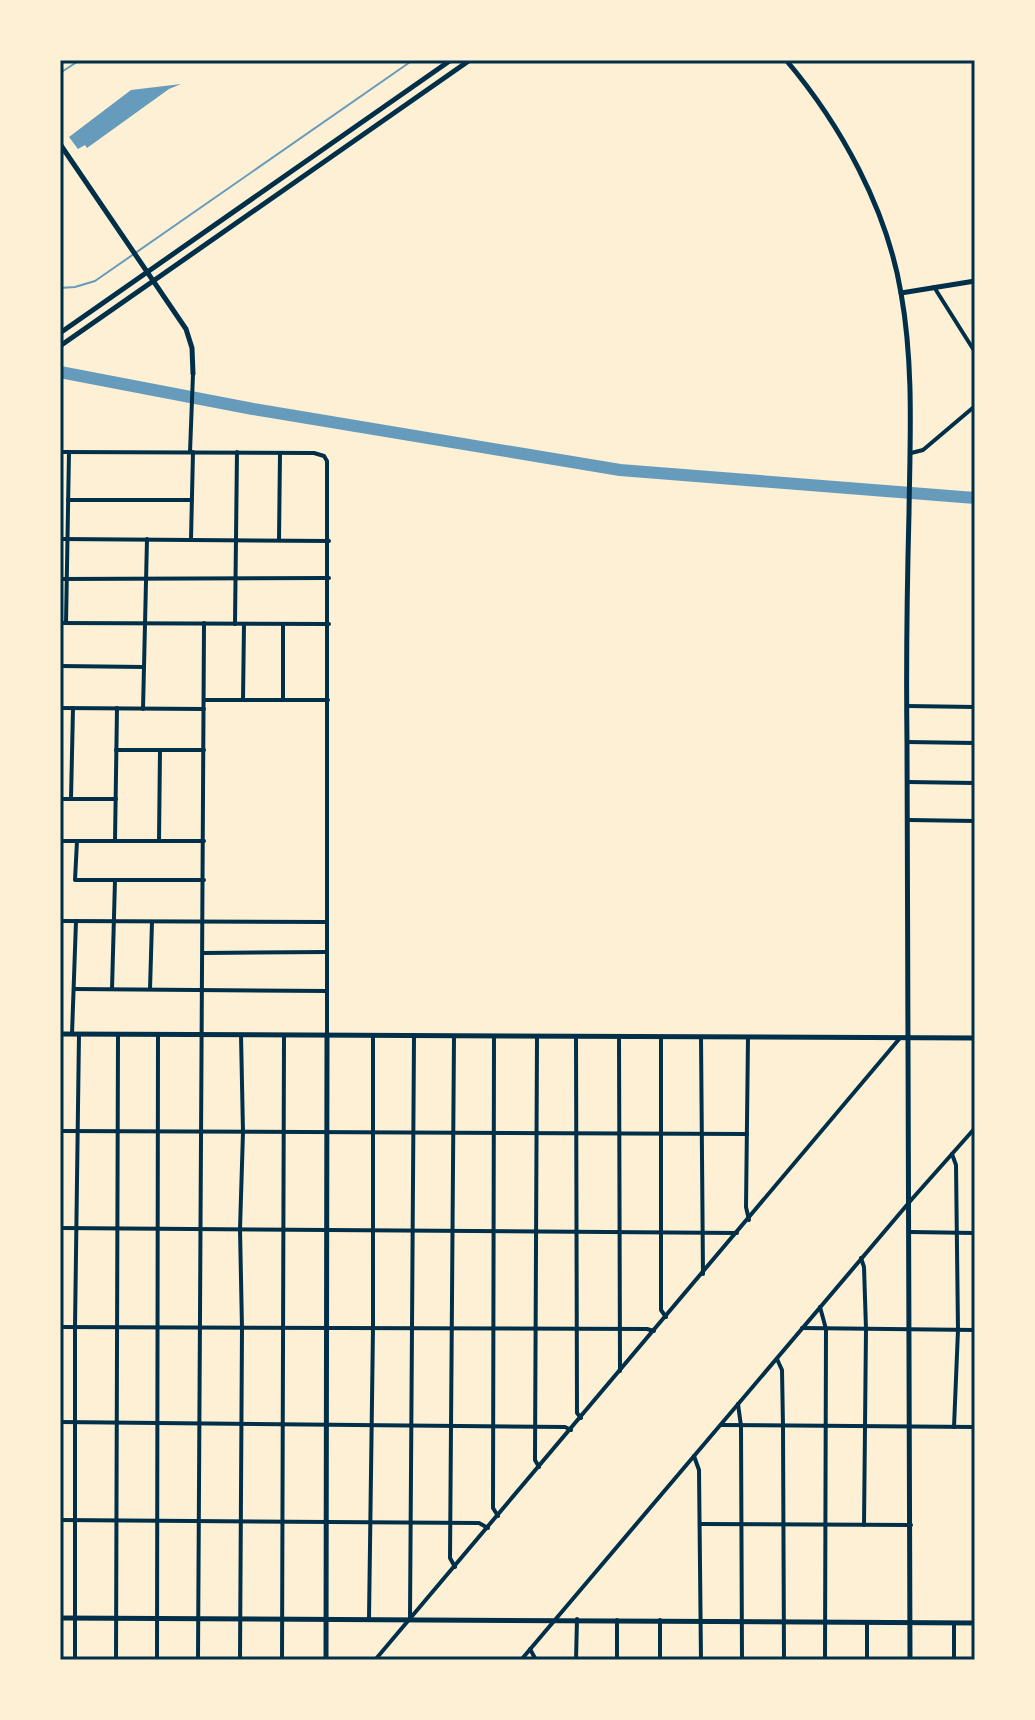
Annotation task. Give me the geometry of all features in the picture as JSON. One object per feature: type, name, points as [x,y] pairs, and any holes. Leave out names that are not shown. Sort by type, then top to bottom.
[{"type":"street","points":[[60,333],[451,60]]},
{"type":"street","points":[[63,344],[470,60]]},
{"type":"street","points":[[786,60],[827,117],[866,183],[887,238],[901,293],[909,346],[910,1660]]},
{"type":"street","points":[[60,144],[190,338],[193,374],[191,539]]},
{"type":"street","points":[[901,293],[975,281]]},
{"type":"street","points":[[934,287],[975,352]]},
{"type":"street","points":[[911,453],[923,450],[975,406]]},
{"type":"street","points":[[60,452],[314,453],[324,456],[327,461],[326,1660]]},
{"type":"street","points":[[69,452],[68,579],[63,623],[329,624]]},
{"type":"street","points":[[235,624],[237,452]]},
{"type":"street","points":[[279,540],[280,453]]},
{"type":"street","points":[[68,500],[192,500]]},
{"type":"street","points":[[60,539],[329,541]]},
{"type":"street","points":[[143,709],[147,539]]},
{"type":"street","points":[[60,579],[329,578]]},
{"type":"street","points":[[198,1660],[204,623]]},
{"type":"street","points":[[243,700],[244,624]]},
{"type":"street","points":[[283,624],[283,700]]},
{"type":"street","points":[[60,666],[144,667]]},
{"type":"street","points":[[204,700],[328,700]]},
{"type":"street","points":[[907,706],[975,707]]},
{"type":"street","points":[[60,708],[204,709]]},
{"type":"street","points":[[71,799],[73,708]]},
{"type":"street","points":[[115,841],[117,708]]},
{"type":"street","points":[[907,742],[975,743]]},
{"type":"street","points":[[116,750],[204,750]]},
{"type":"street","points":[[159,841],[160,750]]},
{"type":"street","points":[[908,782],[975,783]]},
{"type":"street","points":[[60,799],[116,799]]},
{"type":"street","points":[[909,820],[975,821]]},
{"type":"street","points":[[60,841],[204,841]]},
{"type":"street","points":[[77,841],[75,880],[204,880]]},
{"type":"street","points":[[112,989],[115,880]]},
{"type":"street","points":[[60,921],[327,922]]},
{"type":"street","points":[[75,1660],[76,921]]},
{"type":"street","points":[[150,989],[152,922]]},
{"type":"street","points":[[204,953],[327,952]]},
{"type":"street","points":[[74,989],[327,991]]},
{"type":"street","points":[[60,1034],[975,1038]]},
{"type":"street","points":[[116,1660],[114,1521],[118,1035]]},
{"type":"street","points":[[157,1660],[158,1035]]},
{"type":"street","points":[[240,1660],[241,1035]]},
{"type":"street","points":[[282,1660],[284,1036]]},
{"type":"street","points":[[369,1619],[373,1037]]},
{"type":"street","points":[[410,1620],[414,1037]]},
{"type":"street","points":[[454,1037],[450,1558],[455,1567]]},
{"type":"street","points":[[494,1037],[493,1508],[498,1516]]},
{"type":"street","points":[[537,1037],[535,1460],[539,1467]]},
{"type":"street","points":[[576,1037],[577,1413],[581,1418]]},
{"type":"street","points":[[619,1037],[620,1371]]},
{"type":"street","points":[[661,1037],[661,1310],[666,1317]]},
{"type":"street","points":[[701,1037],[703,1274]]},
{"type":"street","points":[[748,1037],[746,1207],[749,1220]]},
{"type":"street","points":[[375,1660],[900,1038]]},
{"type":"street","points":[[521,1660],[975,1128]]},
{"type":"street","points":[[60,1131],[747,1134]]},
{"type":"street","points":[[966,1139],[973,1141]]},
{"type":"street","points":[[952,1154],[956,1165],[958,1330],[954,1427]]},
{"type":"street","points":[[60,1228],[737,1233]]},
{"type":"street","points":[[911,1232],[975,1233]]},
{"type":"street","points":[[861,1258],[866,1329],[864,1525]]},
{"type":"street","points":[[820,1307],[826,1329],[825,1660]]},
{"type":"street","points":[[60,1327],[654,1331]]},
{"type":"street","points":[[802,1328],[975,1330]]},
{"type":"street","points":[[777,1358],[782,1370],[784,1660]]},
{"type":"street","points":[[738,1404],[741,1426],[742,1660]]},
{"type":"street","points":[[60,1422],[535,1426],[571,1430]]},
{"type":"street","points":[[720,1425],[975,1427]]},
{"type":"street","points":[[694,1456],[699,1470],[701,1660]]},
{"type":"street","points":[[60,1520],[479,1523],[488,1528]]},
{"type":"street","points":[[700,1524],[911,1525]]},
{"type":"street","points":[[60,1618],[975,1623]]},
{"type":"street","points":[[576,1660],[577,1619]]},
{"type":"street","points":[[617,1620],[617,1660]]},
{"type":"street","points":[[660,1620],[660,1660]]},
{"type":"street","points":[[867,1622],[867,1660]]},
{"type":"street","points":[[954,1623],[954,1660]]},
{"type":"street","points":[[530,1649],[536,1660]]},
{"type":"water","points":[[181,84],[169,89],[87,148],[85,145],[78,149],[69,137],[131,90]]},
{"type":"waterway","points":[[60,73],[80,60]]},
{"type":"waterway","points":[[60,288],[95,281],[413,60]]},
{"type":"waterway","points":[[60,372],[253,409],[620,470],[975,498]]}]
